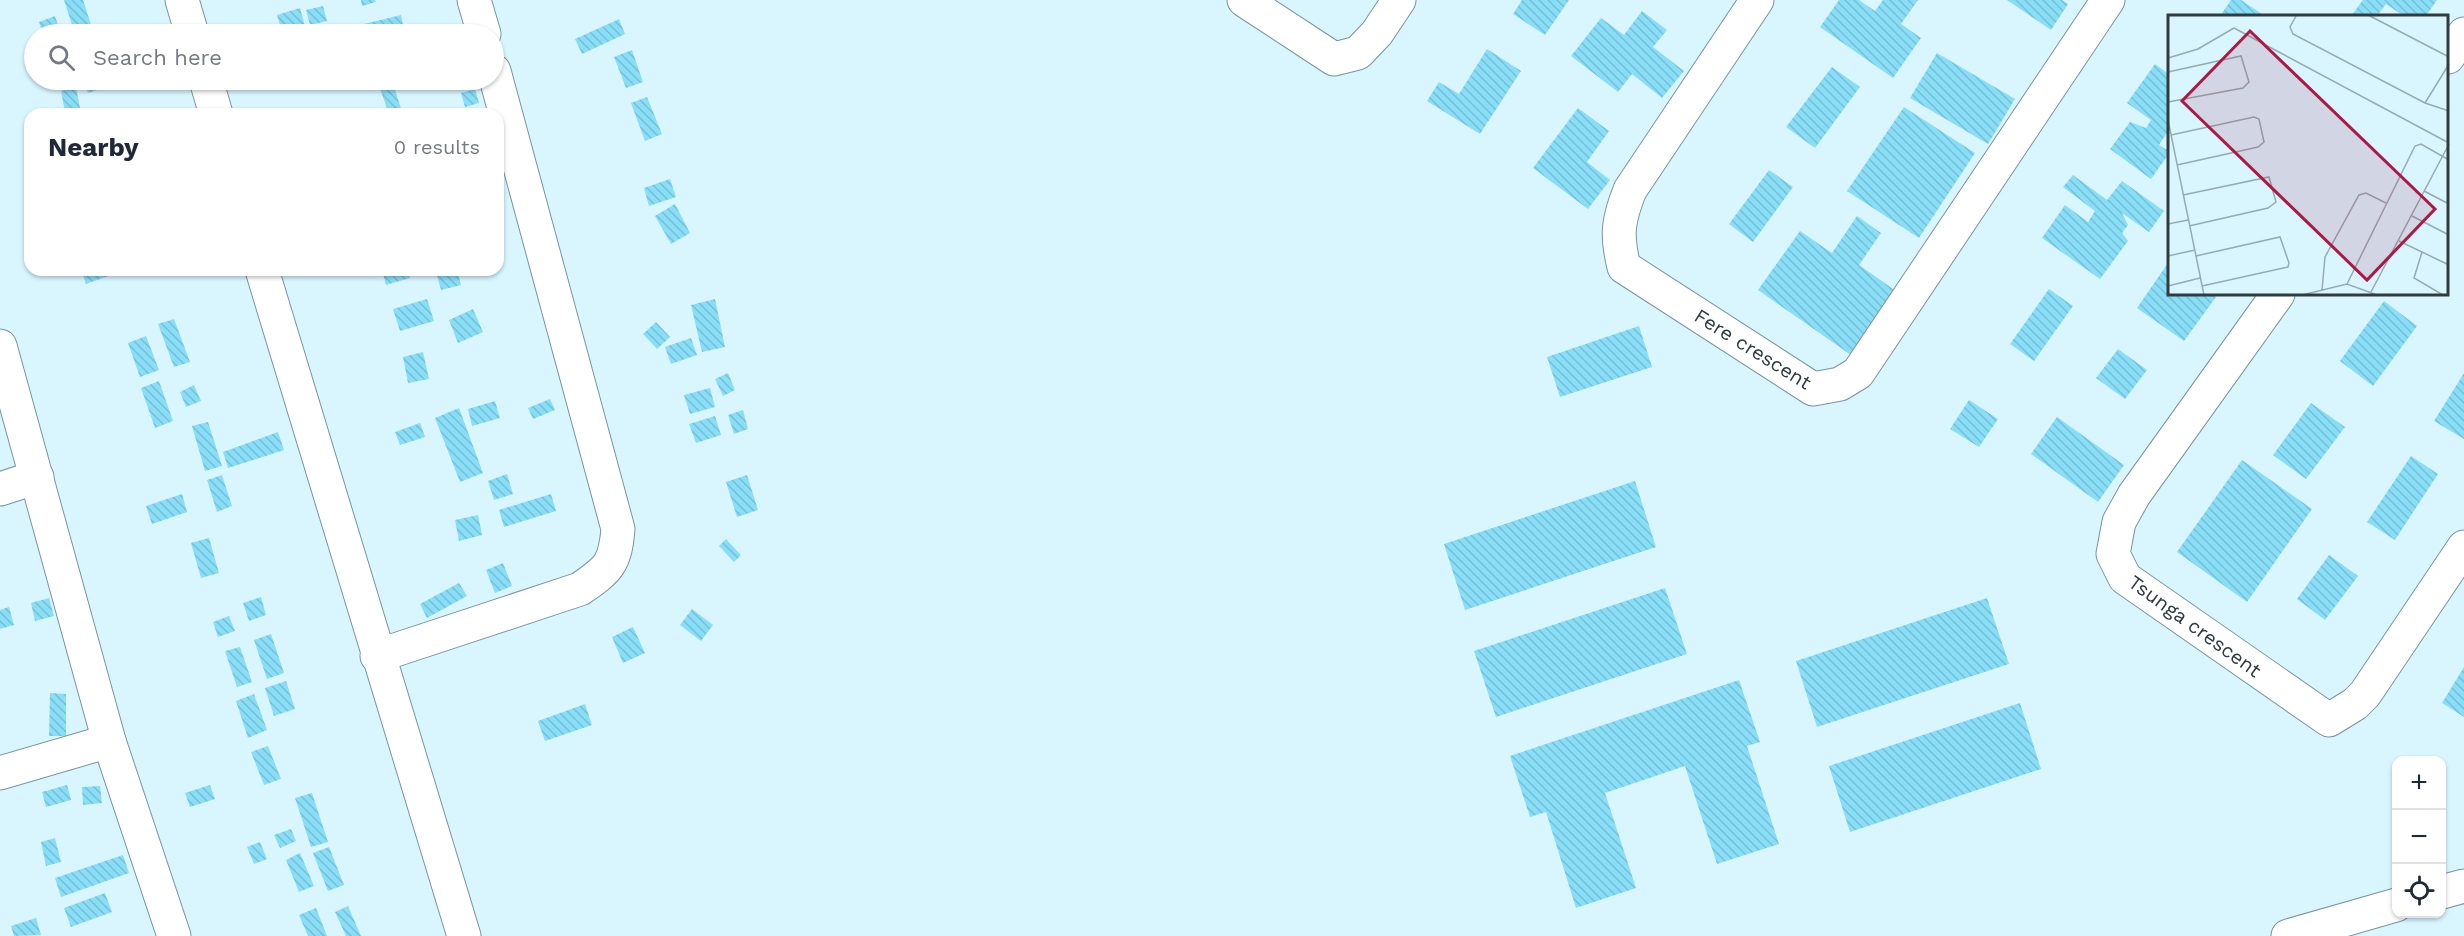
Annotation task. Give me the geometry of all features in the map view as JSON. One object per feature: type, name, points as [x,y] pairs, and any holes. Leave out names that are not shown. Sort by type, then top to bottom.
[{"type":"street","points":[[182,0],[189,24]]},
{"type":"street","points":[[474,0],[481,24]]},
{"type":"street","points":[[1244,0],[1334,59],[1358,53],[1377,33],[1399,0]]},
{"type":"street","name":"Fere crescent","points":[[1757,0],[1629,190],[1620,216],[1617,242],[1624,267],[1813,389],[1840,384],[1858,373],[2108,0]]},
{"type":"street","points":[[2449,56],[2464,34]]},
{"type":"street","points":[[209,90],[214,108]]},
{"type":"street","points":[[377,656],[580,589],[601,575],[615,556],[618,529],[499,90]]},
{"type":"street","points":[[264,276],[377,656],[464,936]]},
{"type":"street","name":"Tsunga crescent","points":[[2277,296],[2134,495],[2119,522],[2113,554],[2125,578],[2329,720],[2355,704],[2365,694],[2464,548]]},
{"type":"street","points":[[0,346],[109,741],[174,936]]},
{"type":"street","points":[[0,489],[37,477]]},
{"type":"street","points":[[0,773],[109,741]]},
{"type":"street","points":[[2446,891],[2464,886]]},
{"type":"street","points":[[2288,936],[2392,906]]},
{"type":"building","points":[[64,0],[83,0],[91,24],[72,24]]},
{"type":"building","points":[[361,0],[375,0],[376,2],[362,6]]},
{"type":"building","points":[[1522,0],[1569,0],[1545,35],[1513,14]]},
{"type":"building","points":[[1839,0],[1859,0],[1875,11],[1883,0],[1918,0],[1901,24],[1921,38],[1893,78],[1820,27]]},
{"type":"building","points":[[2007,0],[2062,0],[2068,4],[2051,30]]},
{"type":"building","points":[[2231,0],[2241,0],[2262,14],[2262,15],[2221,15]]},
{"type":"building","points":[[2363,0],[2437,0],[2427,15],[2402,15],[2386,4],[2378,15],[2352,15]]},
{"type":"building","points":[[323,6],[327,21],[310,24],[306,10]]},
{"type":"building","points":[[300,8],[304,24],[280,24],[277,15]]},
{"type":"building","points":[[1642,11],[1667,30],[1653,47],[1684,71],[1662,98],[1632,74],[1618,92],[1571,56],[1601,18],[1624,35]]},
{"type":"building","points":[[401,15],[403,24],[364,24]]},
{"type":"building","points":[[55,16],[58,24],[40,24],[39,22]]},
{"type":"building","points":[[619,19],[625,34],[582,54],[575,39]]},
{"type":"building","points":[[1487,49],[1521,71],[1480,134],[1427,101],[1439,82],[1459,94]]},
{"type":"building","points":[[632,50],[643,82],[626,88],[614,57]]},
{"type":"building","points":[[1937,53],[2015,99],[1988,144],[1910,98]]},
{"type":"building","points":[[2155,64],[2168,74],[2168,134],[2159,145],[2168,151],[2168,155],[2151,179],[2110,149],[2130,122],[2146,128],[2151,120],[2127,103]]},
{"type":"building","points":[[1832,67],[1860,87],[1815,148],[1786,127]]},
{"type":"building","points":[[77,90],[80,108],[64,108],[61,91]]},
{"type":"building","points":[[381,90],[395,90],[401,108],[387,108]]},
{"type":"building","points":[[475,90],[479,103],[465,107],[461,93]]},
{"type":"building","points":[[647,97],[662,134],[645,141],[631,103]]},
{"type":"building","points":[[1904,107],[1975,153],[1919,238],[1847,191]]},
{"type":"building","points":[[1578,108],[1609,131],[1587,162],[1610,180],[1588,209],[1533,168]]},
{"type":"building","points":[[1769,170],[1793,187],[1753,242],[1729,224]]},
{"type":"building","points":[[2073,175],[2107,200],[2122,181],[2164,211],[2149,232],[2122,213],[2128,225],[2122,233],[2128,241],[2100,279],[2042,238],[2065,205],[2088,222],[2095,211],[2063,187]]},
{"type":"building","points":[[670,179],[676,197],[649,206],[644,188]]},
{"type":"building","points":[[675,204],[690,233],[671,244],[655,216]]},
{"type":"building","points":[[1857,216],[1881,233],[1859,265],[1896,291],[1851,355],[1758,290],[1800,231],[1832,253]]},
{"type":"building","points":[[2168,263],[2168,296],[2216,297],[2184,341],[2137,308]]},
{"type":"building","points":[[83,276],[108,276],[86,284]]},
{"type":"building","points":[[384,276],[410,276],[410,278],[386,285]]},
{"type":"building","points":[[437,276],[459,276],[461,285],[441,290]]},
{"type":"building","points":[[2049,289],[2073,306],[2034,361],[2010,344]]},
{"type":"building","points":[[427,299],[434,321],[400,331],[393,309]]},
{"type":"building","points":[[715,299],[725,347],[702,352],[691,305]]},
{"type":"building","points":[[2384,301],[2417,326],[2373,386],[2340,361]]},
{"type":"building","points":[[473,309],[483,332],[458,343],[449,320]]},
{"type":"building","points":[[174,319],[190,362],[174,367],[158,324]]},
{"type":"building","points":[[656,322],[670,337],[657,349],[643,334]]},
{"type":"building","points":[[1639,326],[1652,367],[1560,397],[1547,357]]},
{"type":"building","points":[[146,336],[159,370],[140,377],[128,343]]},
{"type":"building","points":[[691,338],[697,355],[671,364],[665,347]]},
{"type":"building","points":[[2118,349],[2147,370],[2125,399],[2096,378]]},
{"type":"building","points":[[423,352],[429,379],[408,383],[403,357]]},
{"type":"building","points":[[728,373],[735,390],[723,396],[715,379]]},
{"type":"building","points":[[2464,373],[2464,439],[2434,421]]},
{"type":"building","points":[[159,381],[173,421],[155,428],[141,388]]},
{"type":"building","points":[[194,385],[201,401],[186,407],[180,392]]},
{"type":"building","points":[[710,388],[715,407],[690,414],[684,395]]},
{"type":"building","points":[[550,399],[555,410],[533,419],[528,408]]},
{"type":"building","points":[[1969,400],[1998,419],[1979,447],[1950,429]]},
{"type":"building","points":[[495,401],[500,418],[472,426],[468,409]]},
{"type":"building","points":[[2311,403],[2345,427],[2306,479],[2273,455]]},
{"type":"building","points":[[459,408],[483,473],[460,482],[435,418]]},
{"type":"building","points":[[743,410],[748,429],[734,434],[728,415]]},
{"type":"building","points":[[715,416],[721,435],[696,443],[689,424]]},
{"type":"building","points":[[2057,417],[2124,465],[2098,502],[2031,454]]},
{"type":"building","points":[[208,422],[222,466],[205,471],[192,426]]},
{"type":"building","points":[[420,423],[425,437],[400,445],[395,432]]},
{"type":"building","points":[[278,432],[284,450],[228,468],[223,452]]},
{"type":"building","points":[[2411,456],[2438,474],[2395,540],[2367,522]]},
{"type":"building","points":[[2242,460],[2312,509],[2247,602],[2177,552]]},
{"type":"building","points":[[507,474],[513,494],[494,500],[488,481]]},
{"type":"building","points":[[222,475],[232,506],[217,512],[207,480]]},
{"type":"building","points":[[747,475],[758,510],[737,517],[726,482]]},
{"type":"building","points":[[1635,481],[1656,547],[1465,610],[1444,544]]},
{"type":"building","points":[[182,494],[187,512],[152,524],[146,506]]},
{"type":"building","points":[[551,494],[556,511],[504,527],[499,510]]},
{"type":"building","points":[[478,515],[482,535],[459,541],[455,520]]},
{"type":"building","points":[[209,538],[219,573],[201,578],[191,543]]},
{"type":"building","points":[[726,539],[741,555],[734,562],[719,546]]},
{"type":"building","points":[[2329,555],[2358,576],[2325,620],[2297,599]]},
{"type":"building","points":[[503,563],[512,586],[495,593],[486,570]]},
{"type":"building","points":[[459,583],[467,596],[427,618],[420,604]]},
{"type":"building","points":[[1665,588],[1687,654],[1496,717],[1474,651]]},
{"type":"building","points":[[261,597],[266,615],[249,621],[243,603]]},
{"type":"building","points":[[49,598],[54,616],[35,621],[31,603]]},
{"type":"building","points":[[1987,598],[2009,664],[1817,727],[1796,661]]},
{"type":"building","points":[[9,607],[14,625],[0,629],[0,610]]},
{"type":"building","points":[[692,609],[713,625],[701,641],[680,625]]},
{"type":"building","points":[[229,616],[235,631],[218,637],[213,622]]},
{"type":"building","points":[[633,627],[645,653],[623,663],[612,637]]},
{"type":"building","points":[[271,634],[284,673],[267,679],[254,640]]},
{"type":"building","points":[[240,647],[252,682],[237,687],[225,651]]},
{"type":"building","points":[[2464,667],[2464,717],[2442,703]]},
{"type":"building","points":[[1739,680],[1760,742],[1747,746],[1779,844],[1717,864],[1685,766],[1605,793],[1636,888],[1576,908],[1546,812],[1530,817],[1510,756]]},
{"type":"building","points":[[286,681],[295,709],[274,716],[265,688]]},
{"type":"building","points":[[50,693],[66,694],[66,736],[49,736]]},
{"type":"building","points":[[254,694],[267,730],[248,738],[236,701]]},
{"type":"building","points":[[2020,703],[2041,769],[1850,832],[1829,766]]},
{"type":"building","points":[[585,704],[592,725],[545,741],[538,721]]},
{"type":"building","points":[[268,746],[281,779],[264,785],[251,752]]},
{"type":"building","points":[[67,785],[71,800],[46,807],[42,792]]},
{"type":"building","points":[[210,785],[215,799],[190,807],[185,793]]},
{"type":"building","points":[[100,786],[102,803],[83,805],[82,787]]},
{"type":"building","points":[[312,793],[328,842],[311,847],[295,798]]},
{"type":"building","points":[[291,829],[296,841],[280,848],[274,835]]},
{"type":"building","points":[[55,838],[61,862],[46,866],[41,842]]},
{"type":"building","points":[[260,842],[267,859],[254,864],[247,847]]},
{"type":"building","points":[[329,847],[344,885],[328,891],[313,853]]},
{"type":"building","points":[[300,853],[314,886],[299,892],[286,860]]},
{"type":"building","points":[[123,855],[129,873],[61,897],[55,878]]},
{"type":"building","points":[[105,893],[112,912],[71,927],[64,908]]},
{"type":"building","points":[[348,906],[361,936],[346,936],[335,912]]},
{"type":"building","points":[[316,908],[327,936],[308,936],[299,915]]},
{"type":"building","points":[[36,918],[41,935],[14,936],[11,926]]}]
